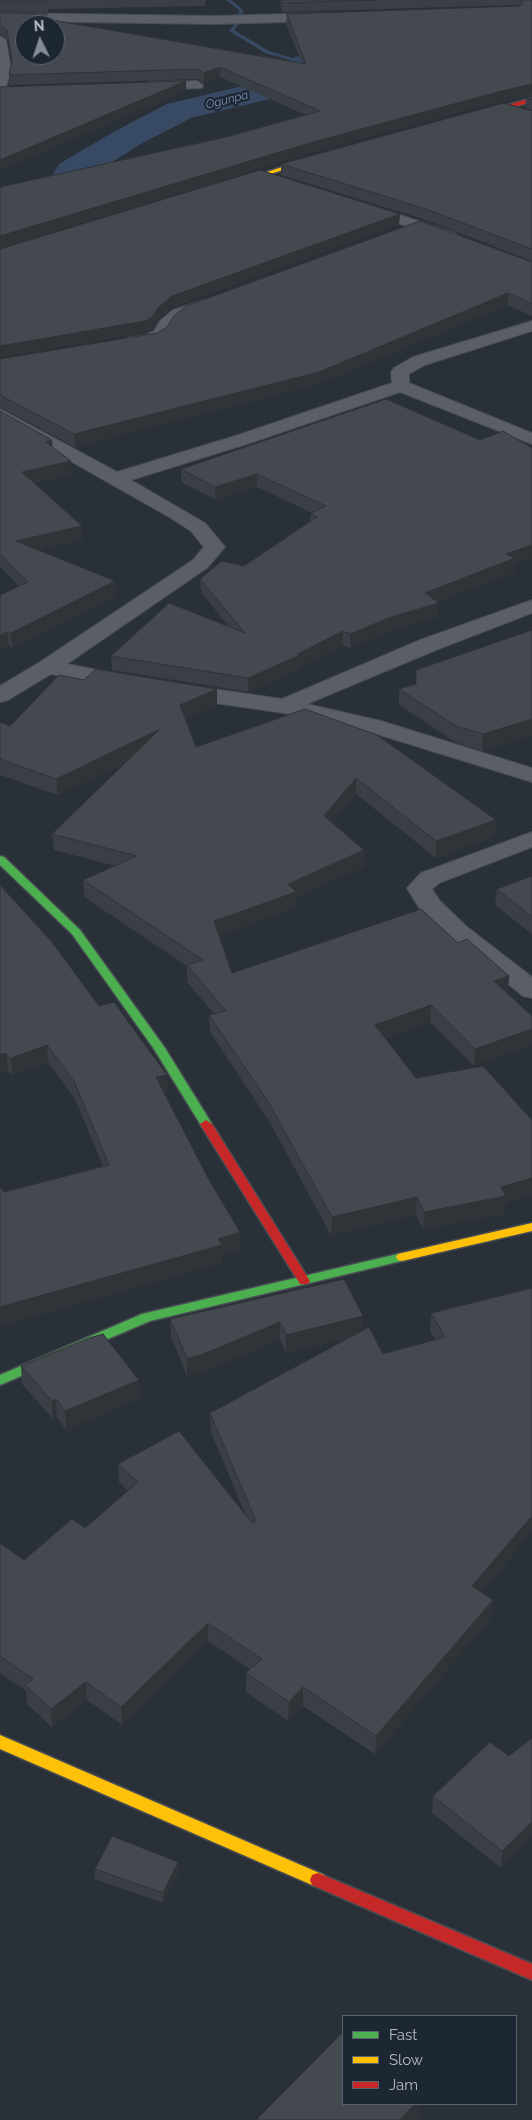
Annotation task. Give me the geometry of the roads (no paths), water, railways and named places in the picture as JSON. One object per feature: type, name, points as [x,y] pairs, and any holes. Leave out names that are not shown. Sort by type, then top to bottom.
[{"type":"street","points":[[258,5],[274,18]]},
{"type":"street","points":[[0,17],[215,20],[334,16]]},
{"type":"street","points":[[0,40],[4,70],[4,79],[0,89],[14,90]]},
{"type":"street","points":[[140,87],[197,85]]},
{"type":"street","points":[[467,117],[532,100]]},
{"type":"street","points":[[503,107],[532,116]]},
{"type":"street","points":[[222,187],[328,154]]},
{"type":"street","points":[[261,175],[288,183]]},
{"type":"street","points":[[350,202],[464,241]]},
{"type":"street","points":[[392,235],[420,225]]},
{"type":"street","points":[[119,344],[151,339],[160,334],[166,324],[180,313],[217,300]]},
{"type":"street","points":[[401,386],[400,372],[419,361],[532,326]]},
{"type":"street","points":[[115,479],[241,440],[401,386],[532,439]]},
{"type":"street","points":[[0,414],[198,527],[215,548],[200,564],[48,667],[0,695]]},
{"type":"street","points":[[284,706],[428,645],[532,606]]},
{"type":"street","points":[[48,667],[153,687],[284,706],[373,726],[532,775]]},
{"type":"street","points":[[532,839],[430,878],[419,888],[430,906],[457,931],[532,990]]},
{"type":"street","points":[[0,859],[76,932],[159,1048],[304,1281]]},
{"type":"street","points":[[0,1380],[147,1316],[532,1227]]},
{"type":"street","points":[[0,1742],[532,1972]]},
{"type":"waterway","points":[[228,0],[241,10],[240,20],[231,30],[267,52],[306,64]]},
{"type":"waterway","name":"Ogunpa","points":[[0,202],[62,189],[72,172],[127,138],[179,111],[262,91],[306,64],[378,68],[532,46]]}]
